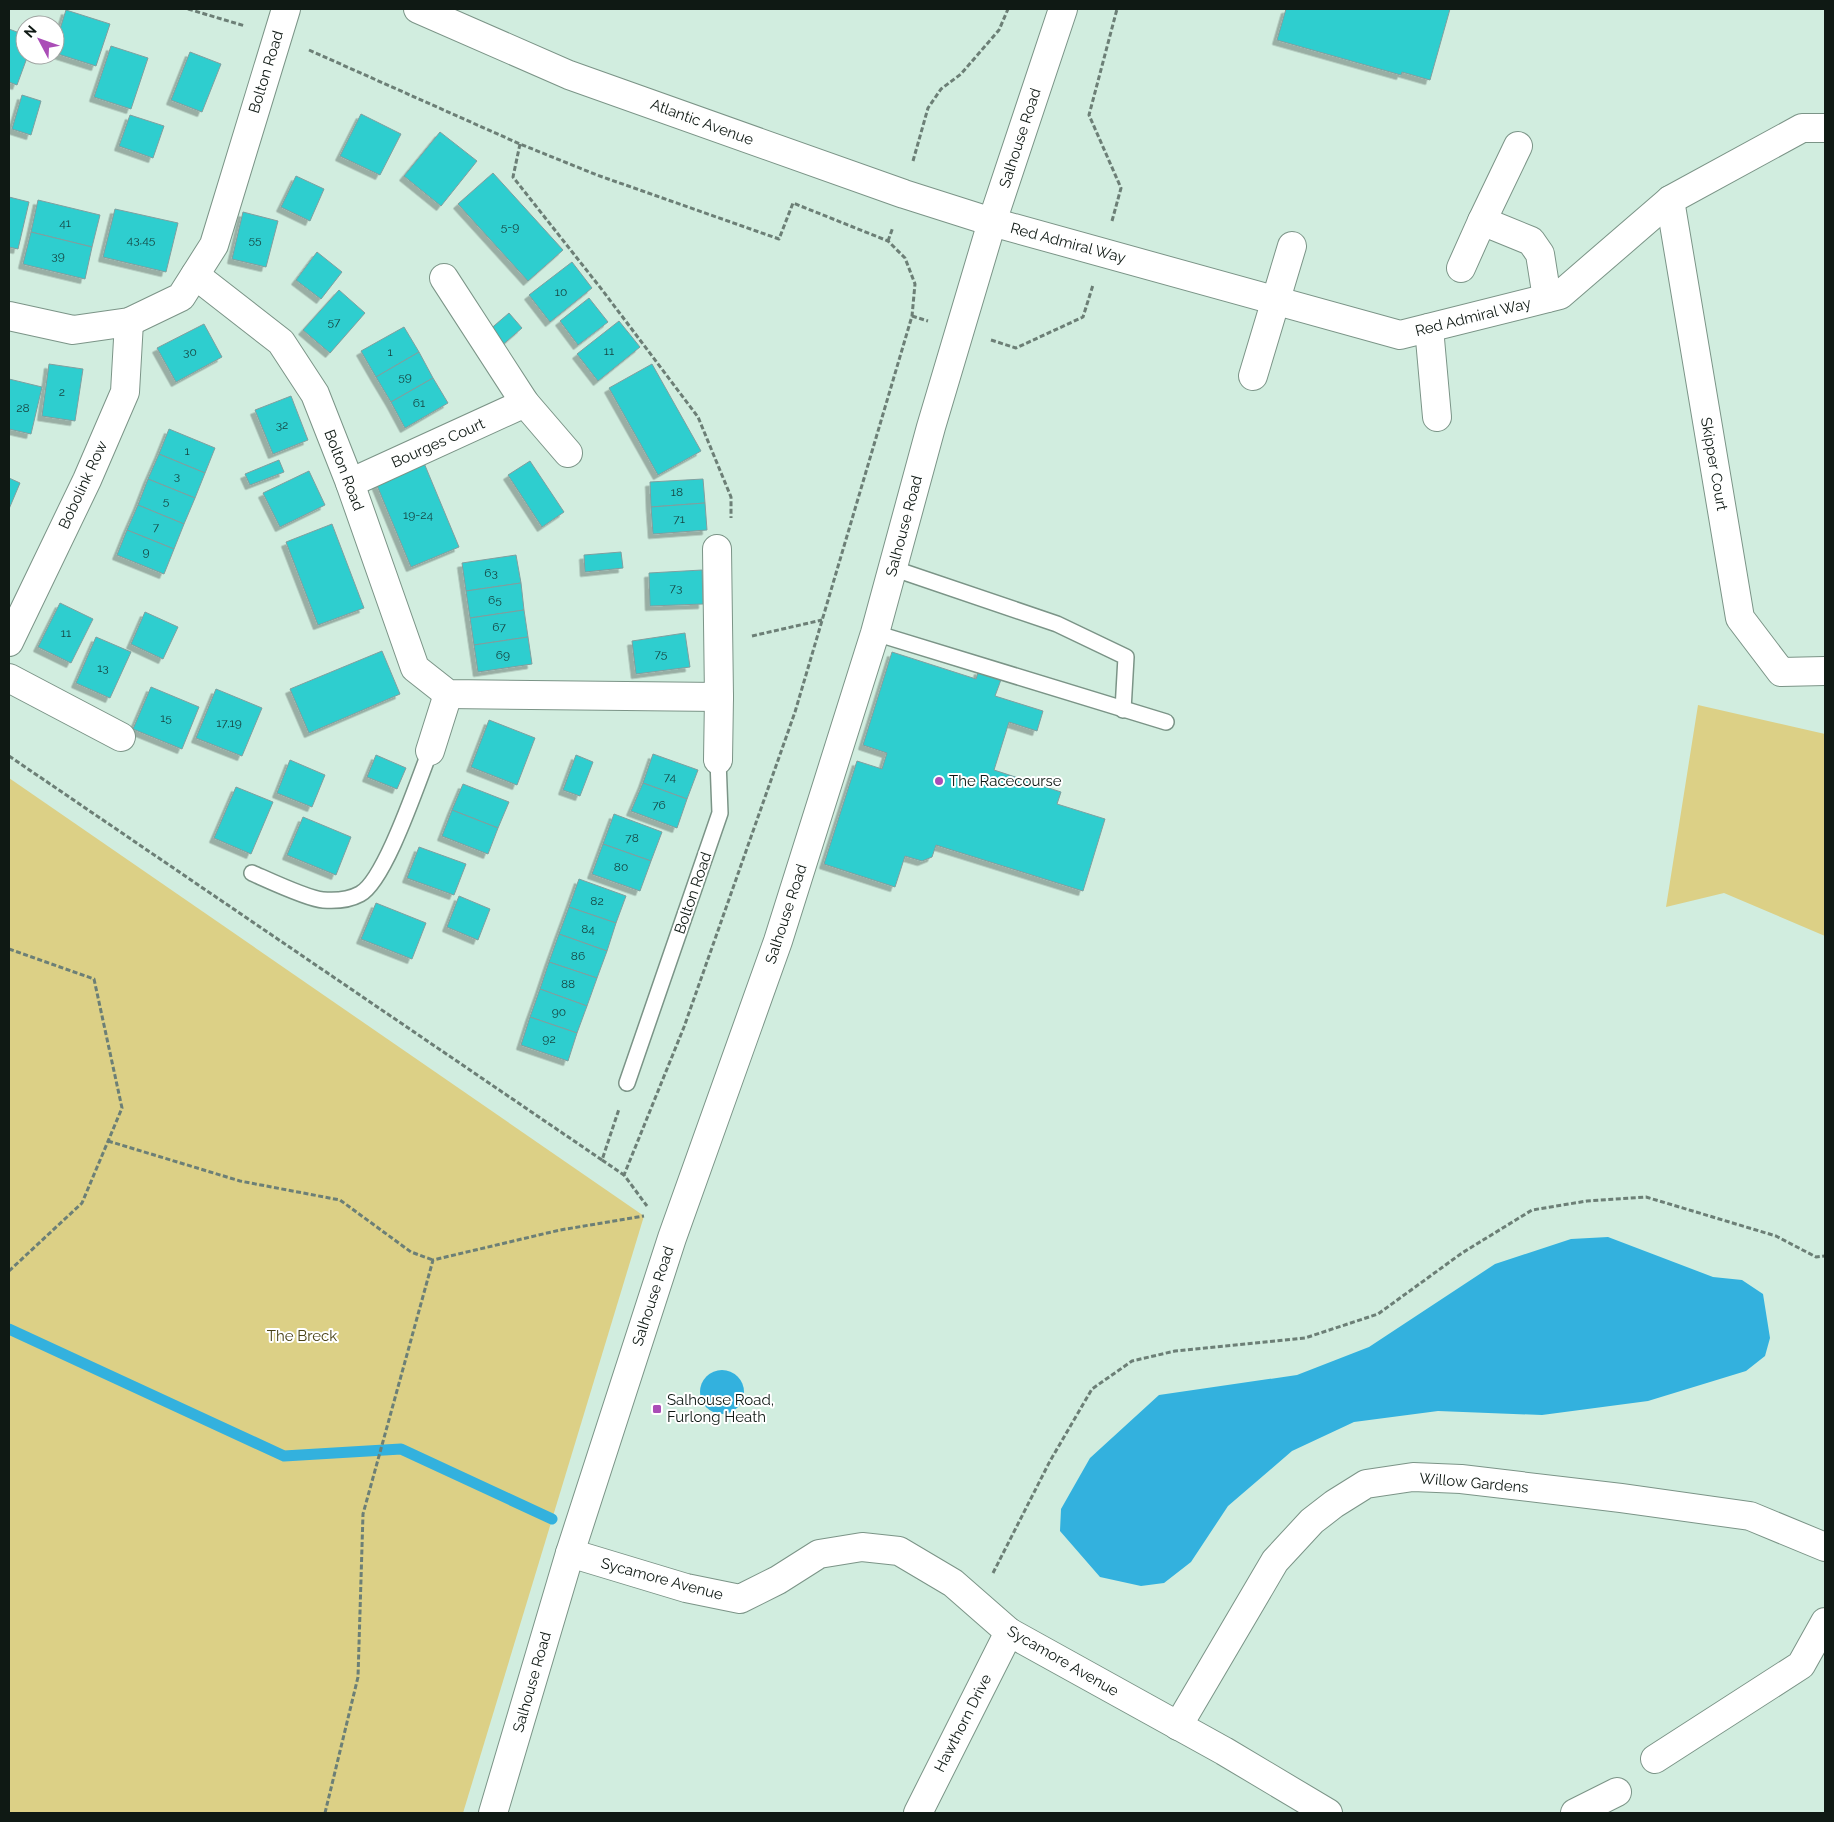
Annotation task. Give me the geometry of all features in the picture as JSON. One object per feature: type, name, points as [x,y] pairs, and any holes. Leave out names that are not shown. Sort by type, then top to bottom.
[{"type":"street","name":"Bolton Road","points":[[9,316],[73,330],[130,322],[181,297],[214,245],[276,36],[286,9]]},
{"type":"street","name":"Atlantic Avenue","points":[[418,9],[569,75],[904,194],[992,222]]},
{"type":"street","name":"Salhouse Road","points":[[493,1813],[570,1553],[672,1238],[778,941],[875,633],[992,222],[1063,9]]},
{"type":"street","name":"Red Admiral Way","points":[[992,222],[1400,335],[1560,295],[1670,200],[1802,128],[1825,128]]},
{"type":"street","points":[[1461,268],[1518,146]]},
{"type":"street","name":"Skipper Court","points":[[1670,200],[1740,618],[1781,672],[1825,671]]},
{"type":"street","points":[[1482,221],[1532,241],[1540,254],[1547,298]]},
{"type":"street","points":[[1253,376],[1274,300],[1292,246]]},
{"type":"street","name":"Bolton Road","points":[[195,276],[281,342],[315,394],[350,483],[415,668],[448,694]]},
{"type":"street","points":[[444,278],[526,403],[568,454]]},
{"type":"street","name":"Bobolink Row","points":[[9,642],[87,480],[125,392],[130,322]]},
{"type":"street","points":[[1429,328],[1437,417]]},
{"type":"street","name":"Bourges Court","points":[[350,483],[526,403]]},
{"type":"street","name":"Bolton Road","points":[[717,549],[718,760]]},
{"type":"street","points":[[9,678],[121,737]]},
{"type":"street","points":[[430,751],[448,694],[719,697]]},
{"type":"street","name":"Willow Gardens","points":[[1178,1726],[1276,1561],[1312,1521],[1334,1504],[1366,1484],[1413,1477],[1461,1479],[1621,1498],[1750,1516],[1825,1547]]},
{"type":"street","name":"Sycamore Avenue","points":[[570,1553],[686,1588],[740,1599],[778,1580],[819,1554],[862,1547],[898,1551],[952,1584],[1009,1632],[1178,1726],[1328,1813]]},
{"type":"street","points":[[1655,1759],[1801,1665],[1825,1622]]},
{"type":"street","name":"Hawthorn Drive","points":[[918,1813],[1009,1632]]},
{"type":"street","points":[[1575,1813],[1617,1792]]},
{"type":"lane","points":[[892,568],[1057,624],[1126,657],[1123,710]]},
{"type":"lane","points":[[875,633],[1166,722]]},
{"type":"lane","points":[[252,873],[322,900],[346,900],[362,894],[375,879],[387,857],[430,751]]},
{"type":"lane","name":"Bolton Road","points":[[627,1083],[720,813],[718,760]]},
{"type":"path","points":[[188,9],[276,36],[520,144],[779,239],[794,203],[888,241],[905,258],[914,284],[912,316],[795,712],[691,1009],[624,1175]]},
{"type":"path","points":[[928,108],[941,89],[961,74],[999,30],[1008,9]]},
{"type":"path","points":[[1118,9],[1088,116],[1121,188]]},
{"type":"path","points":[[520,144],[513,177],[603,291],[698,417],[731,497],[731,544],[717,549]]},
{"type":"path","points":[[1016,348],[1084,317]]},
{"type":"path","points":[[718,643],[822,620]]},
{"type":"path","points":[[9,756],[624,1175],[672,1238]]},
{"type":"path","points":[[9,949],[94,979],[122,1108],[82,1203],[9,1271]]},
{"type":"path","points":[[602,1160],[627,1083]]},
{"type":"path","points":[[108,1141],[240,1180],[340,1200],[411,1252],[433,1260],[560,1230],[644,1216]]},
{"type":"path","points":[[977,1605],[1050,1460],[1092,1389],[1132,1361],[1175,1351],[1305,1338],[1378,1314],[1462,1253],[1532,1210],[1587,1200],[1646,1197],[1776,1236],[1816,1257],[1825,1256]]},
{"type":"path","points":[[325,1813],[358,1677],[363,1514],[433,1260]]},
{"type":"green space","points":[[1698,705],[1825,734],[1825,936],[1724,893],[1666,907]]},
{"type":"green space","name":"The Breck","points":[[9,778],[644,1216],[463,1813],[9,1813]]},
{"type":"water","points":[[1608,1237],[1713,1277],[1742,1280],[1763,1294],[1770,1338],[1765,1356],[1746,1371],[1648,1401],[1542,1415],[1438,1411],[1354,1422],[1292,1451],[1228,1506],[1191,1562],[1164,1583],[1141,1586],[1100,1577],[1060,1531],[1061,1509],[1090,1458],[1159,1395],[1297,1375],[1369,1347],[1495,1264],[1571,1239]]},
{"type":"water","points":[[726,1370],[738,1376],[743,1383],[743,1401],[738,1408],[731,1413],[718,1414],[706,1408],[701,1401],[700,1388],[706,1376],[713,1371]]},
{"type":"building","points":[[1286,9],[1450,9],[1430,80],[1402,72],[1401,75],[1277,40]]},
{"type":"building","points":[[66,10],[110,24],[96,66],[65,56]]},
{"type":"building","points":[[9,29],[15,31],[15,65],[24,65],[17,85],[9,82]]},
{"type":"building","points":[[111,46],[148,58],[131,109],[94,97]]},
{"type":"building","points":[[190,52],[221,64],[202,112],[171,100]]},
{"type":"building","points":[[22,95],[41,101],[31,135],[12,129]]},
{"type":"building","points":[[361,114],[401,134],[380,175],[340,156]]},
{"type":"building","points":[[130,115],[164,126],[153,158],[119,146]]},
{"type":"building","points":[[440,132],[477,161],[441,206],[404,176]]},
{"type":"building","points":[[493,173],[563,250],[528,281],[458,204]]},
{"type":"building","points":[[296,176],[324,189],[310,221],[281,207]]},
{"type":"building","points":[[9,197],[29,202],[18,249],[9,247]]},
{"type":"building","points":[[38,200],[100,215],[92,247],[31,232]]},
{"type":"building","points":[[115,209],[178,223],[166,272],[103,257]]},
{"type":"building","points":[[243,212],[278,221],[266,267],[232,259]]},
{"type":"building","points":[[31,232],[92,247],[85,279],[23,264]]},
{"type":"building","points":[[317,252],[342,272],[321,299],[296,280]]},
{"type":"building","points":[[572,262],[592,288],[550,322],[529,295]]},
{"type":"building","points":[[339,290],[365,313],[330,353],[303,330]]},
{"type":"building","points":[[589,298],[608,322],[578,345],[560,321]]},
{"type":"building","points":[[509,313],[522,328],[500,347],[487,332]]},
{"type":"building","points":[[619,321],[640,347],[598,381],[577,354]]},
{"type":"building","points":[[204,324],[222,357],[176,382],[157,348]]},
{"type":"building","points":[[404,327],[419,352],[376,377],[361,351]]},
{"type":"building","points":[[419,352],[433,378],[391,402],[376,377]]},
{"type":"building","points":[[49,364],[83,369],[75,421],[42,416]]},
{"type":"building","points":[[652,364],[701,451],[658,475],[609,388]]},
{"type":"building","points":[[433,378],[448,403],[405,428],[391,402]]},
{"type":"building","points":[[9,379],[42,387],[31,434],[9,429]]},
{"type":"building","points":[[291,396],[308,440],[273,454],[255,410]]},
{"type":"building","points":[[169,429],[215,448],[205,473],[159,454]]},
{"type":"building","points":[[159,454],[205,473],[195,498],[148,479]]},
{"type":"building","points":[[279,460],[284,472],[250,485],[245,474]]},
{"type":"building","points":[[530,461],[564,512],[542,527],[508,475]]},
{"type":"building","points":[[424,463],[459,547],[411,567],[376,483]]},
{"type":"building","points":[[309,471],[325,505],[280,527],[263,493]]},
{"type":"building","points":[[9,478],[20,483],[9,509]]},
{"type":"building","points":[[148,479],[195,498],[184,524],[138,505]]},
{"type":"building","points":[[703,479],[705,503],[651,507],[650,482]]},
{"type":"building","points":[[705,503],[707,530],[653,534],[651,507]]},
{"type":"building","points":[[138,505],[184,524],[174,549],[127,530]]},
{"type":"building","points":[[332,524],[364,608],[318,625],[286,542]]},
{"type":"building","points":[[127,530],[174,549],[164,574],[117,555]]},
{"type":"building","points":[[621,552],[623,568],[585,572],[584,555]]},
{"type":"building","points":[[516,555],[521,583],[466,591],[462,563]]},
{"type":"building","points":[[702,570],[703,604],[650,606],[649,573]]},
{"type":"building","points":[[521,583],[524,610],[470,618],[466,591]]},
{"type":"building","points":[[60,603],[93,619],[71,663],[38,647]]},
{"type":"building","points":[[524,610],[528,637],[474,645],[470,618]]},
{"type":"building","points":[[145,612],[178,627],[163,659],[131,644]]},
{"type":"building","points":[[685,633],[690,667],[636,674],[632,641]]},
{"type":"building","points":[[96,637],[131,652],[110,698],[76,683]]},
{"type":"building","points":[[528,637],[532,664],[478,672],[474,645]]},
{"type":"building","points":[[382,651],[400,694],[309,733],[290,689]]},
{"type":"building","name":"The Racecourse","points":[[892,652],[976,679],[979,670],[1002,677],[995,696],[1043,711],[1037,731],[1009,722],[994,770],[1061,792],[1057,804],[1105,819],[1083,891],[936,845],[932,857],[922,861],[905,856],[895,887],[824,864],[857,761],[882,769],[887,753],[863,745]]},
{"type":"building","points":[[151,687],[199,707],[182,749],[133,729]]},
{"type":"building","points":[[216,689],[262,708],[242,756],[196,738]]},
{"type":"building","points":[[489,720],[535,738],[517,785],[471,767]]},
{"type":"building","points":[[653,754],[698,770],[687,799],[643,783]]},
{"type":"building","points":[[376,755],[406,768],[397,789],[367,777]]},
{"type":"building","points":[[576,755],[593,762],[580,796],[563,790]]},
{"type":"building","points":[[290,760],[325,775],[312,807],[277,793]]},
{"type":"building","points":[[643,783],[687,799],[677,828],[631,811]]},
{"type":"building","points":[[463,784],[509,802],[498,828],[452,810]]},
{"type":"building","points":[[236,787],[273,802],[251,854],[214,838]]},
{"type":"building","points":[[452,810],[498,828],[488,854],[442,836]]},
{"type":"building","points":[[614,814],[662,832],[651,861],[603,844]]},
{"type":"building","points":[[303,817],[351,837],[336,875],[287,855]]},
{"type":"building","points":[[603,844],[651,861],[640,891],[592,874]]},
{"type":"building","points":[[419,847],[466,864],[454,895],[407,878]]},
{"type":"building","points":[[579,879],[626,896],[616,923],[569,907]]},
{"type":"building","points":[[459,896],[490,909],[478,940],[447,927]]},
{"type":"building","points":[[376,903],[426,923],[412,959],[361,939]]},
{"type":"building","points":[[569,907],[616,923],[607,951],[559,934]]},
{"type":"building","points":[[559,934],[607,951],[597,978],[549,962]]},
{"type":"building","points":[[549,962],[597,978],[587,1006],[540,989]]},
{"type":"building","points":[[540,989],[587,1006],[577,1033],[530,1017]]},
{"type":"building","points":[[530,1017],[577,1033],[568,1061],[521,1045]]},
{"type":"waterway","points":[[9,1329],[284,1456],[401,1449],[552,1519]]},
{"type":"place","name":"The Racecourse","points":[[939,781]]},
{"type":"place","name":"Salhouse Road, Furlong Heath","points":[[657,1409]]}]
